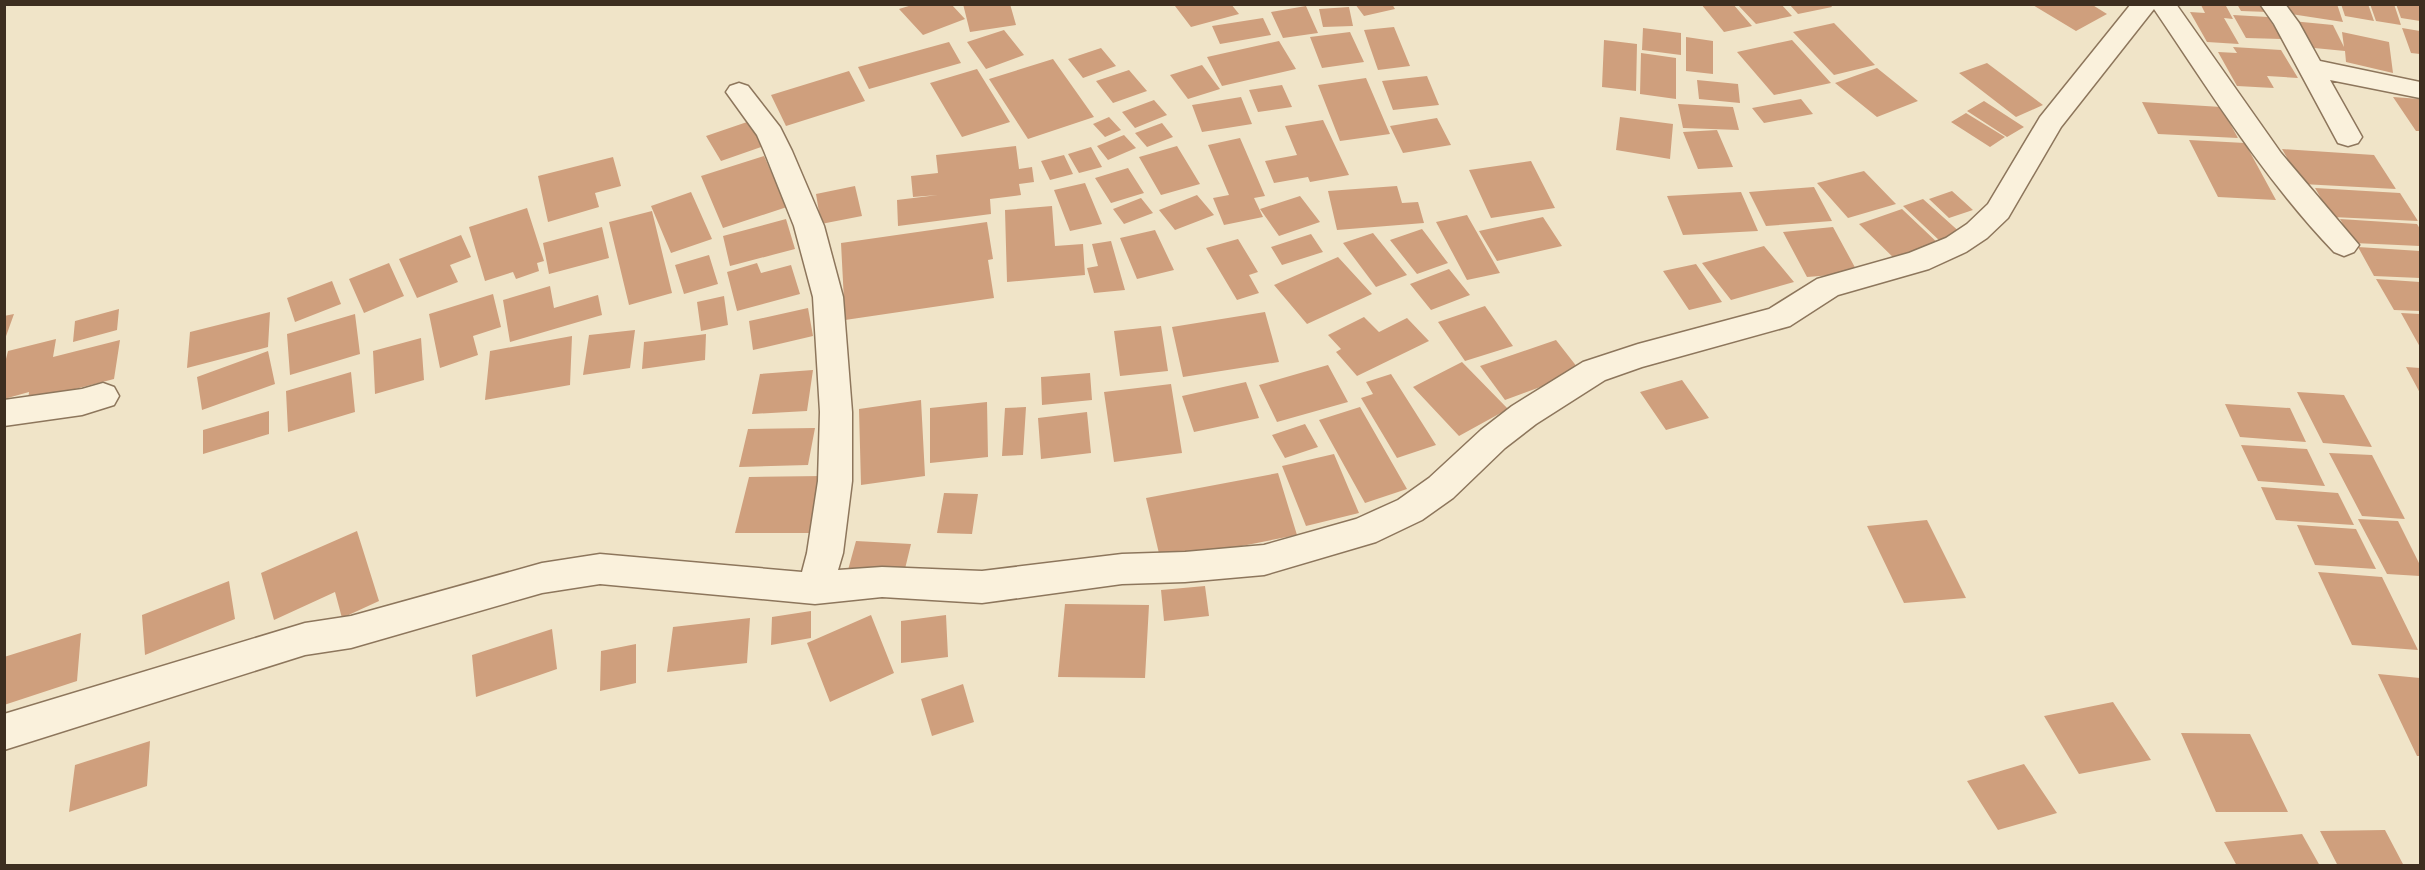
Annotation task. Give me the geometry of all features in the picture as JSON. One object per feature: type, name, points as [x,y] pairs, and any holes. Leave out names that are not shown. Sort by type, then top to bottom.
[{"type":"street","points":[[4,732],[305,639],[351,632],[542,578],[600,569],[815,588],[882,582],[982,587],[1122,569],[1185,567],[1264,560],[1364,532],[1410,510],[1441,488],[1493,439],[1524,415],[1594,371],[1638,356],[1779,318],[1828,287],[1918,261],[1956,245],[1970,236],[1998,211],[2050,123],[2145,4]]},
{"type":"street","points":[[2163,4],[2286,180],[2344,245]]},
{"type":"street","points":[[2272,4],[2286,23],[2348,137]]},
{"type":"street","points":[[2310,67],[2421,90]]},
{"type":"street","points":[[739,92],[770,133],[778,151],[809,226],[828,297],[836,412],[835,481],[825,553],[815,588]]},
{"type":"street","points":[[4,413],[82,402],[103,396]]},
{"type":"building","points":[[963,4],[1010,4],[1016,25],[970,32]]},
{"type":"building","points":[[1231,4],[1239,14],[1191,27],[1175,6]]},
{"type":"building","points":[[1355,4],[1392,4],[1395,9],[1364,16]]},
{"type":"building","points":[[1701,4],[1733,4],[1752,26],[1724,32]]},
{"type":"building","points":[[1737,4],[1781,4],[1792,16],[1756,24]]},
{"type":"building","points":[[1789,4],[1830,4],[1832,7],[1798,14]]},
{"type":"building","points":[[2031,4],[2091,4],[2107,14],[2076,31]]},
{"type":"building","points":[[2237,4],[2263,4],[2268,12],[2241,11]]},
{"type":"building","points":[[2283,4],[2337,4],[2343,22],[2285,13]]},
{"type":"building","points":[[2341,4],[2368,4],[2374,21],[2345,16]]},
{"type":"building","points":[[2370,4],[2394,4],[2401,25],[2376,21]]},
{"type":"building","points":[[2396,4],[2420,4],[2420,21],[2401,18]]},
{"type":"building","points":[[912,5],[952,5],[965,19],[923,35],[899,9]]},
{"type":"building","points":[[2201,5],[2226,6],[2233,19],[2224,18],[2239,44],[2207,42],[2190,12],[2205,13]]},
{"type":"building","points":[[1306,6],[1318,33],[1283,38],[1271,12]]},
{"type":"building","points":[[1349,7],[1353,26],[1323,27],[1319,9]]},
{"type":"building","points":[[2233,15],[2268,17],[2282,39],[2246,38]]},
{"type":"building","points":[[1263,18],[1271,35],[1220,44],[1212,26]]},
{"type":"building","points":[[2292,21],[2333,25],[2344,47],[2342,32],[2389,42],[2393,73],[2346,62],[2345,51],[2304,47]]},
{"type":"building","points":[[1834,23],[1875,65],[1834,75],[1793,32]]},
{"type":"building","points":[[1394,27],[1410,66],[1378,70],[1364,30]]},
{"type":"building","points":[[1643,28],[1681,33],[1681,55],[1642,50]]},
{"type":"building","points":[[2402,28],[2420,31],[2420,54],[2411,53]]},
{"type":"building","points":[[1004,30],[1024,55],[986,69],[967,42]]},
{"type":"building","points":[[1350,32],[1364,62],[1322,68],[1310,37]]},
{"type":"building","points":[[1686,37],[1713,41],[1713,74],[1686,71]]},
{"type":"building","points":[[1604,40],[1637,44],[1636,91],[1602,87]]},
{"type":"building","points":[[1792,40],[1831,83],[1774,95],[1737,52]]},
{"type":"building","points":[[1279,41],[1296,69],[1222,86],[1207,57]]},
{"type":"building","points":[[949,42],[961,63],[869,89],[858,67]]},
{"type":"building","points":[[2233,47],[2281,50],[2298,78],[2267,76],[2274,88],[2237,86],[2218,52],[2237,53]]},
{"type":"building","points":[[1101,48],[1116,66],[1083,78],[1068,59]]},
{"type":"building","points":[[1641,53],[1676,58],[1676,99],[1640,94]]},
{"type":"building","points":[[1053,59],[1094,117],[1028,139],[989,79]]},
{"type":"building","points":[[1987,63],[2043,105],[2016,117],[1959,73]]},
{"type":"building","points":[[1202,65],[1220,89],[1188,99],[1170,75]]},
{"type":"building","points":[[1877,68],[1918,101],[1877,117],[1835,83]]},
{"type":"building","points":[[977,69],[1010,122],[962,137],[930,83]]},
{"type":"building","points":[[1129,70],[1147,91],[1113,103],[1096,81]]},
{"type":"building","points":[[849,71],[865,101],[786,126],[771,95]]},
{"type":"building","points":[[1427,76],[1439,105],[1393,110],[1382,81]]},
{"type":"building","points":[[1366,78],[1390,134],[1340,141],[1318,85]]},
{"type":"building","points":[[1697,80],[1738,84],[1740,103],[1699,99]]},
{"type":"building","points":[[1282,85],[1292,107],[1258,112],[1249,90]]},
{"type":"building","points":[[1241,97],[1252,124],[1202,132],[1192,105]]},
{"type":"building","points":[[2393,97],[2420,99],[2420,131],[2416,131]]},
{"type":"building","points":[[1801,99],[1813,114],[1764,123],[1752,108]]},
{"type":"building","points":[[1154,100],[1167,115],[1135,128],[1122,112]]},
{"type":"building","points":[[1984,101],[2024,127],[2007,137],[1967,111]]},
{"type":"building","points":[[2142,102],[2221,107],[2238,138],[2158,134]]},
{"type":"building","points":[[1678,104],[1733,107],[1739,130],[1683,128]]},
{"type":"building","points":[[1966,113],[2005,137],[1990,147],[1951,122]]},
{"type":"building","points":[[1109,117],[1121,130],[1105,137],[1093,124]]},
{"type":"building","points":[[1620,117],[1673,124],[1670,159],[1616,150]]},
{"type":"building","points":[[1437,118],[1451,145],[1403,153],[1390,126]]},
{"type":"building","points":[[1323,120],[1349,175],[1310,182],[1308,177],[1274,183],[1265,161],[1297,155],[1285,126]]},
{"type":"building","points":[[750,121],[764,146],[721,161],[706,136]]},
{"type":"building","points":[[1162,123],[1173,137],[1147,147],[1135,133]]},
{"type":"building","points":[[1717,130],[1733,167],[1698,169],[1683,132]]},
{"type":"building","points":[[1124,135],[1136,148],[1108,160],[1097,146]]},
{"type":"building","points":[[1240,138],[1265,196],[1254,198],[1263,217],[1224,225],[1213,198],[1229,195],[1208,145]]},
{"type":"building","points":[[2189,140],[2245,143],[2276,200],[2218,197]]},
{"type":"building","points":[[1016,146],[1019,169],[1032,167],[1034,182],[1019,184],[1021,195],[990,199],[991,214],[898,226],[897,200],[938,195],[913,197],[911,176],[938,173],[936,155]]},
{"type":"building","points":[[1177,146],[1200,184],[1161,195],[1139,157]]},
{"type":"building","points":[[1091,147],[1102,167],[1079,173],[1068,154]]},
{"type":"building","points":[[2282,149],[2374,155],[2396,189],[2302,184]]},
{"type":"building","points":[[1064,155],[1073,174],[1050,180],[1041,161]]},
{"type":"building","points":[[764,156],[787,207],[723,228],[701,176]]},
{"type":"building","points":[[613,157],[621,186],[595,193],[599,207],[548,222],[538,176]]},
{"type":"building","points":[[1531,161],[1555,208],[1491,218],[1469,170]]},
{"type":"building","points":[[1128,168],[1144,193],[1111,203],[1095,178]]},
{"type":"building","points":[[1864,171],[1896,204],[1848,218],[1817,183]]},
{"type":"building","points":[[1085,183],[1102,224],[1070,231],[1054,190]]},
{"type":"building","points":[[855,186],[862,216],[821,224],[816,194]]},
{"type":"building","points":[[1397,186],[1402,203],[1418,202],[1424,223],[1337,230],[1328,191]]},
{"type":"building","points":[[1814,187],[1832,221],[1766,226],[1749,192]]},
{"type":"building","points":[[2315,188],[2400,193],[2418,221],[2332,217]]},
{"type":"building","points":[[1952,191],[1973,210],[1949,218],[1929,199]]},
{"type":"building","points":[[691,192],[712,239],[671,253],[651,206]]},
{"type":"building","points":[[1741,192],[1758,231],[1683,235],[1667,196]]},
{"type":"building","points":[[1197,195],[1214,215],[1175,230],[1159,210]]},
{"type":"building","points":[[1300,196],[1320,222],[1279,236],[1260,209]]},
{"type":"building","points":[[1141,198],[1153,213],[1124,224],[1113,209]]},
{"type":"building","points":[[1923,199],[1963,235],[1941,242],[1903,206]]},
{"type":"building","points":[[1052,206],[1055,246],[1083,244],[1085,275],[1007,282],[1005,210]]},
{"type":"building","points":[[527,208],[544,261],[537,263],[539,271],[516,279],[513,272],[485,281],[469,227]]},
{"type":"building","points":[[1902,209],[1941,246],[1898,262],[1859,224]]},
{"type":"building","points":[[652,211],[672,293],[629,305],[609,222]]},
{"type":"building","points":[[1467,215],[1500,273],[1467,280],[1436,222]]},
{"type":"building","points":[[1543,217],[1562,246],[1497,261],[1479,231]]},
{"type":"building","points":[[786,219],[795,249],[730,266],[723,236]]},
{"type":"building","points":[[2340,219],[2417,224],[2420,229],[2420,246],[2354,243]]},
{"type":"building","points":[[987,222],[993,259],[988,260],[994,298],[845,320],[841,243]]},
{"type":"building","points":[[602,227],[609,258],[549,274],[543,243]]},
{"type":"building","points":[[1833,227],[1858,273],[1807,277],[1783,232]]},
{"type":"building","points":[[1422,229],[1448,263],[1417,274],[1390,240]]},
{"type":"building","points":[[1155,230],[1174,270],[1137,279],[1120,238]]},
{"type":"building","points":[[1373,233],[1407,275],[1376,287],[1343,243]]},
{"type":"building","points":[[1311,234],[1323,252],[1282,265],[1271,247]]},
{"type":"building","points":[[461,235],[471,257],[450,265],[458,282],[417,298],[399,259]]},
{"type":"building","points":[[1238,239],[1258,272],[1249,275],[1259,293],[1237,300],[1206,248]]},
{"type":"building","points":[[1111,241],[1125,290],[1094,293],[1087,268],[1098,266],[1092,244]]},
{"type":"building","points":[[1764,246],[1794,282],[1731,300],[1702,263]]},
{"type":"building","points":[[2358,247],[2420,251],[2420,278],[2374,276]]},
{"type":"building","points":[[709,255],[718,284],[684,294],[675,265]]},
{"type":"building","points":[[1338,257],[1372,294],[1307,324],[1274,285]]},
{"type":"building","points":[[389,263],[404,296],[364,313],[349,279]]},
{"type":"building","points":[[757,263],[761,273],[791,265],[800,294],[737,311],[727,272]]},
{"type":"building","points":[[1696,264],[1722,302],[1689,310],[1663,271]]},
{"type":"building","points":[[1449,269],[1470,295],[1431,310],[1410,284]]},
{"type":"building","points":[[2376,279],[2420,282],[2420,311],[2394,310]]},
{"type":"building","points":[[332,281],[341,304],[295,322],[287,298]]},
{"type":"building","points":[[550,286],[554,308],[598,295],[602,315],[510,342],[503,300]]},
{"type":"building","points":[[493,294],[501,327],[473,336],[478,355],[440,368],[429,314]]},
{"type":"building","points":[[724,296],[728,325],[701,331],[697,302]]},
{"type":"building","points":[[1485,306],[1513,346],[1465,361],[1438,322]]},
{"type":"building","points":[[808,308],[813,336],[753,350],[749,321]]},
{"type":"building","points":[[119,309],[117,330],[73,342],[75,321]]},
{"type":"building","points":[[270,312],[268,347],[187,368],[190,332]]},
{"type":"building","points":[[1265,312],[1279,362],[1183,377],[1172,327]]},
{"type":"building","points":[[2401,313],[2420,314],[2420,347]]},
{"type":"building","points":[[14,314],[5,339],[4,339],[4,316]]},
{"type":"building","points":[[355,314],[360,354],[290,375],[287,334]]},
{"type":"building","points":[[1364,317],[1379,332],[1407,318],[1429,341],[1357,376],[1336,352],[1341,349],[1328,335]]},
{"type":"building","points":[[1161,326],[1168,371],[1120,376],[1114,331]]},
{"type":"building","points":[[635,330],[630,368],[583,375],[589,335]]},
{"type":"building","points":[[706,334],[705,360],[642,369],[644,342]]},
{"type":"building","points":[[572,336],[570,385],[485,400],[490,351]]},
{"type":"building","points":[[421,338],[424,380],[375,394],[373,351]]},
{"type":"building","points":[[56,339],[53,357],[120,340],[114,379],[28,401],[29,392],[4,399],[4,367],[8,351]]},
{"type":"building","points":[[1556,340],[1581,372],[1505,400],[1480,366]]},
{"type":"building","points":[[268,351],[275,384],[202,410],[197,377]]},
{"type":"building","points":[[1462,362],[1508,409],[1459,436],[1413,387]]},
{"type":"building","points":[[1328,365],[1348,402],[1277,422],[1259,385]]},
{"type":"building","points":[[2406,367],[2420,368],[2420,393]]},
{"type":"building","points":[[813,370],[807,411],[752,414],[760,374]]},
{"type":"building","points":[[351,372],[355,412],[288,432],[286,391]]},
{"type":"building","points":[[1090,373],[1092,400],[1042,405],[1041,377]]},
{"type":"building","points":[[1391,374],[1436,445],[1397,458],[1361,398],[1373,394],[1366,382]]},
{"type":"building","points":[[1682,380],[1709,418],[1666,430],[1640,392]]},
{"type":"building","points":[[1246,382],[1259,418],[1194,432],[1182,396]]},
{"type":"building","points":[[1171,384],[1182,453],[1114,462],[1104,392]]},
{"type":"building","points":[[2297,392],[2344,395],[2372,447],[2323,443]]},
{"type":"building","points":[[921,400],[925,476],[861,485],[859,409]]},
{"type":"building","points":[[987,402],[988,457],[930,463],[930,408]]},
{"type":"building","points":[[2225,404],[2290,408],[2306,442],[2240,437]]},
{"type":"building","points":[[1026,407],[1023,455],[1002,456],[1005,408]]},
{"type":"building","points":[[1360,407],[1407,489],[1365,503],[1319,420]]},
{"type":"building","points":[[269,411],[269,434],[203,454],[203,430]]},
{"type":"building","points":[[1087,412],[1091,453],[1041,459],[1038,418]]},
{"type":"building","points":[[1305,424],[1318,447],[1285,458],[1272,435]]},
{"type":"building","points":[[815,428],[808,465],[739,467],[748,429]]},
{"type":"building","points":[[2241,445],[2307,449],[2325,486],[2258,481]]},
{"type":"building","points":[[2329,453],[2372,455],[2405,519],[2362,516]]},
{"type":"building","points":[[1334,454],[1359,513],[1306,526],[1282,466]]},
{"type":"building","points":[[1278,473],[1297,535],[1161,562],[1146,498]]},
{"type":"building","points":[[823,476],[812,533],[735,533],[749,477]]},
{"type":"building","points":[[2261,487],[2338,493],[2354,525],[2276,520]]},
{"type":"building","points":[[944,493],[978,494],[972,534],[937,533]]},
{"type":"building","points":[[2358,519],[2398,521],[2420,565],[2420,576],[2387,574]]},
{"type":"building","points":[[1927,520],[1966,598],[1904,603],[1867,526]]},
{"type":"building","points":[[2297,525],[2356,529],[2376,569],[2315,565]]},
{"type":"building","points":[[357,531],[379,601],[342,618],[335,592],[274,620],[261,573]]},
{"type":"building","points":[[856,541],[911,544],[904,573],[848,570]]},
{"type":"building","points":[[2318,572],[2382,577],[2418,650],[2352,645]]},
{"type":"building","points":[[229,581],[235,619],[145,655],[142,615]]},
{"type":"building","points":[[1205,586],[1209,616],[1164,621],[1161,590]]},
{"type":"building","points":[[1065,604],[1149,605],[1145,678],[1058,677]]},
{"type":"building","points":[[811,611],[811,638],[771,645],[772,617]]},
{"type":"building","points":[[871,615],[894,673],[830,702],[807,643]]},
{"type":"building","points":[[946,615],[948,657],[901,663],[901,621]]},
{"type":"building","points":[[750,618],[747,663],[667,672],[673,627]]},
{"type":"building","points":[[552,629],[557,669],[476,697],[472,655]]},
{"type":"building","points":[[81,633],[77,681],[4,705],[4,657]]},
{"type":"building","points":[[636,644],[636,683],[600,691],[601,651]]},
{"type":"building","points":[[2378,674],[2420,678],[2420,756],[2417,756]]},
{"type":"building","points":[[963,684],[974,722],[932,736],[921,699]]},
{"type":"building","points":[[2113,702],[2151,760],[2079,774],[2044,716]]},
{"type":"building","points":[[2181,733],[2250,734],[2288,812],[2216,812]]},
{"type":"building","points":[[150,741],[147,786],[69,812],[75,765]]},
{"type":"building","points":[[2024,764],[2057,813],[1998,830],[1967,781]]},
{"type":"building","points":[[2385,830],[2404,866],[2338,866],[2320,831]]},
{"type":"building","points":[[2302,834],[2320,866],[2237,866],[2224,842]]}]
